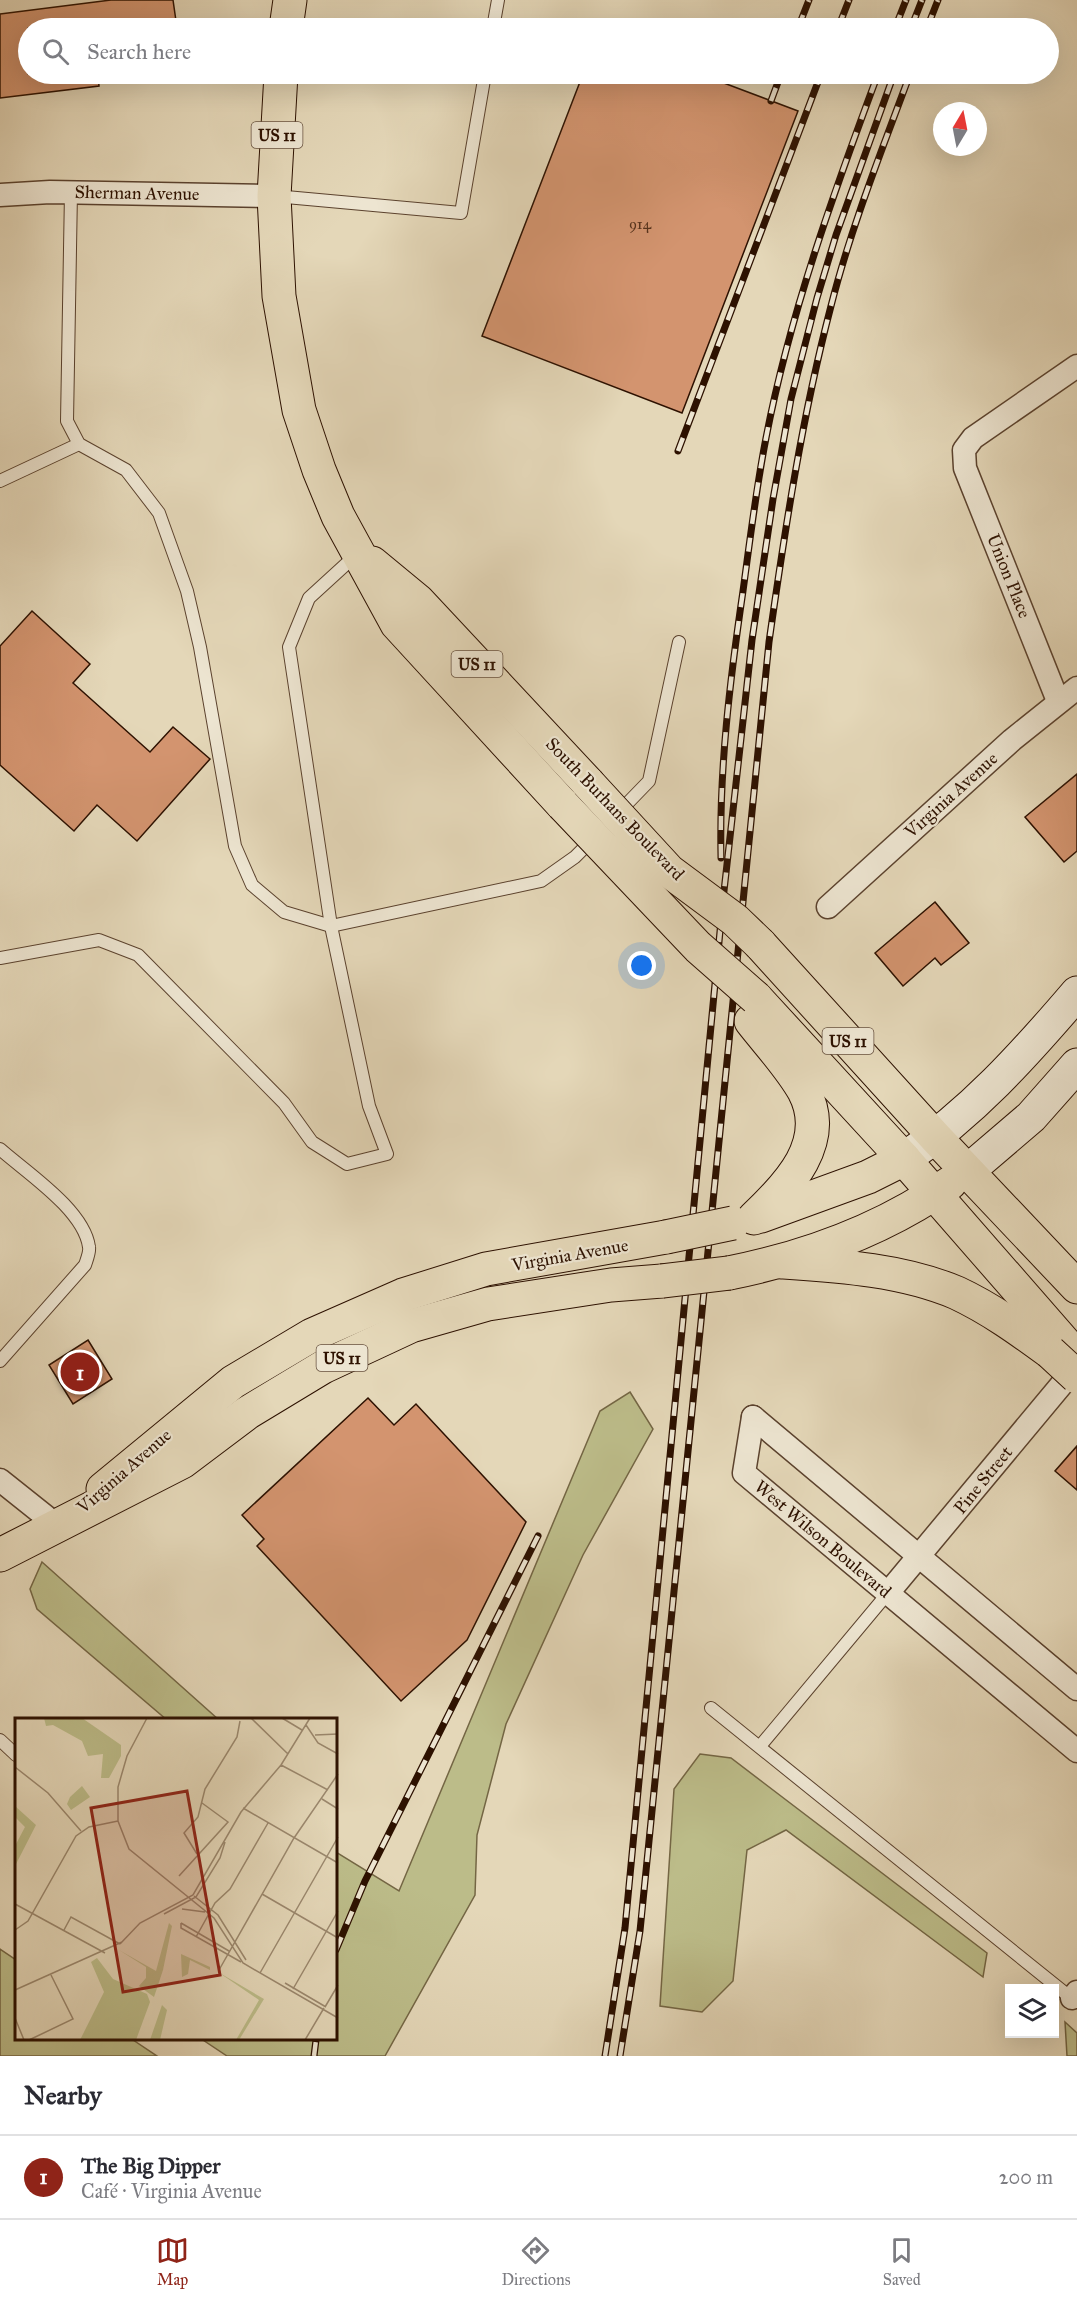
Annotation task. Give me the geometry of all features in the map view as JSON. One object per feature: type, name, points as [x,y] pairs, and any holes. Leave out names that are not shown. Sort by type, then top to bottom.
[{"type":"main road","points":[[287,18],[290,0]]},
{"type":"main road","name":"South Burhans Boulevard","points":[[280,84],[274,196],[279,296],[300,410],[338,516],[398,624],[754,1009],[904,1159]]},
{"type":"main road","name":"South Burhans Boulevard","points":[[359,553],[418,601],[669,871],[735,920],[760,944],[936,1138],[969,1170]]},
{"type":"main road","name":"Virginia Avenue","points":[[59,1527],[169,1432],[233,1382],[312,1335],[403,1295],[486,1269],[744,1221],[868,1178],[904,1159],[936,1138],[1010,1071],[1077,993]]},
{"type":"main road","points":[[744,1221],[789,1184],[806,1151],[812,1128],[811,1109],[803,1091],[754,1009]]},
{"type":"main road","name":"Virginia Avenue","points":[[0,1555],[59,1527],[182,1462],[248,1413],[323,1367],[411,1326],[488,1304],[611,1285],[729,1273],[782,1262],[846,1240],[886,1222],[933,1195],[969,1170],[1031,1117],[1077,1065]]},
{"type":"main road","points":[[904,1159],[1066,1353],[1077,1377]]},
{"type":"main road","points":[[969,1170],[1077,1287]]},
{"type":"main road","points":[[782,1262],[847,1266],[908,1278],[956,1293],[1066,1353]]},
{"type":"street","name":"Sherman Avenue","points":[[0,195],[70,192],[274,196]]},
{"type":"street","name":"Union Place","points":[[1059,701],[965,468],[964,450],[973,438],[1077,366]]},
{"type":"street","name":"Virginia Avenue","points":[[828,906],[1012,740],[1077,688]]},
{"type":"street","name":"Pine Street","points":[[888,1593],[920,1557],[1066,1353]]},
{"type":"street","name":"West Wilson Boulevard","points":[[1077,1689],[753,1417],[744,1473],[1077,1751]]},
{"type":"street","points":[[0,1480],[59,1527]]},
{"type":"lane","points":[[495,18],[498,0]]},
{"type":"lane","points":[[274,196],[461,213],[483,84]]},
{"type":"lane","points":[[70,192],[67,421],[79,444],[126,470],[159,513],[187,591],[200,647],[235,846],[252,885],[284,912],[331,926],[541,881],[574,857],[649,781],[679,642]]},
{"type":"lane","points":[[0,481],[79,444]]},
{"type":"lane","points":[[0,958],[99,940],[138,955],[284,1103],[312,1142],[347,1164],[387,1154],[369,1106],[331,926],[289,647],[309,598],[359,553]]},
{"type":"lane","points":[[0,1149],[67,1207],[85,1232],[90,1249],[86,1265],[0,1361]]},
{"type":"lane","points":[[760,1745],[888,1593]]},
{"type":"lane","points":[[711,1708],[1075,1997]]},
{"type":"lane","points":[[0,1740],[15,1754]]},
{"type":"green space","points":[[630,1392],[653,1429],[583,1555],[506,1724],[477,1835],[475,1895],[385,2056],[227,2056],[204,2041],[338,2041],[338,1853],[399,1891],[600,1411]]},
{"type":"green space","points":[[42,1562],[217,1718],[165,1718],[37,1609],[30,1589]]},
{"type":"green space","points":[[700,1754],[731,1758],[987,1953],[983,1977],[786,1830],[747,1850],[733,1981],[702,2012],[660,2006],[674,1789]]},
{"type":"green space","points":[[0,1949],[15,1959],[15,2041],[134,2041],[157,2056],[0,2056]]},
{"type":"green space","points":[[1065,2022],[1077,2033],[1077,2056],[1067,2056]]},
{"type":"building","points":[[111,0],[173,0],[176,18],[18,18],[18,84],[99,84],[99,86],[0,98],[0,14]]},
{"type":"building","points":[[579,84],[726,84],[798,111],[682,413],[482,336]]},
{"type":"building","points":[[32,611],[90,664],[73,683],[150,752],[173,727],[210,759],[137,841],[97,805],[74,831],[0,765],[0,646]]},
{"type":"building","points":[[1077,774],[1077,851],[1064,862],[1025,817]]},
{"type":"building","points":[[935,902],[969,943],[941,965],[935,958],[903,986],[875,953]]},
{"type":"building","points":[[88,1340],[112,1379],[73,1404],[49,1365]]},
{"type":"building","points":[[368,1398],[394,1425],[416,1404],[526,1522],[467,1640],[401,1701],[257,1546],[264,1539],[242,1515]]},
{"type":"building","points":[[1077,1446],[1077,1490],[1055,1471]]},
{"type":"railway","points":[[802,18],[809,0]]},
{"type":"railway","points":[[842,18],[849,0]]},
{"type":"railway","points":[[899,18],[906,0]]},
{"type":"railway","points":[[915,18],[922,0]]},
{"type":"railway","points":[[931,18],[938,0]]},
{"type":"railway","points":[[771,101],[777,84]]},
{"type":"railway","points":[[678,451],[817,84]]},
{"type":"railway","points":[[721,858],[722,791],[730,691],[753,514],[766,438],[787,345],[814,253],[874,84]]},
{"type":"railway","points":[[605,2056],[625,1928],[723,900],[752,640],[791,399],[836,235],[890,84]]},
{"type":"railway","points":[[620,2056],[640,1931],[775,600],[803,431],[831,306],[857,218],[906,84]]},
{"type":"railway","points":[[338,1945],[365,1881],[538,1536]]},
{"type":"railway","points":[[314,2056],[316,2041]]},
{"type":"place","name":"The Big Dipper","points":[[80,1372]]}]
